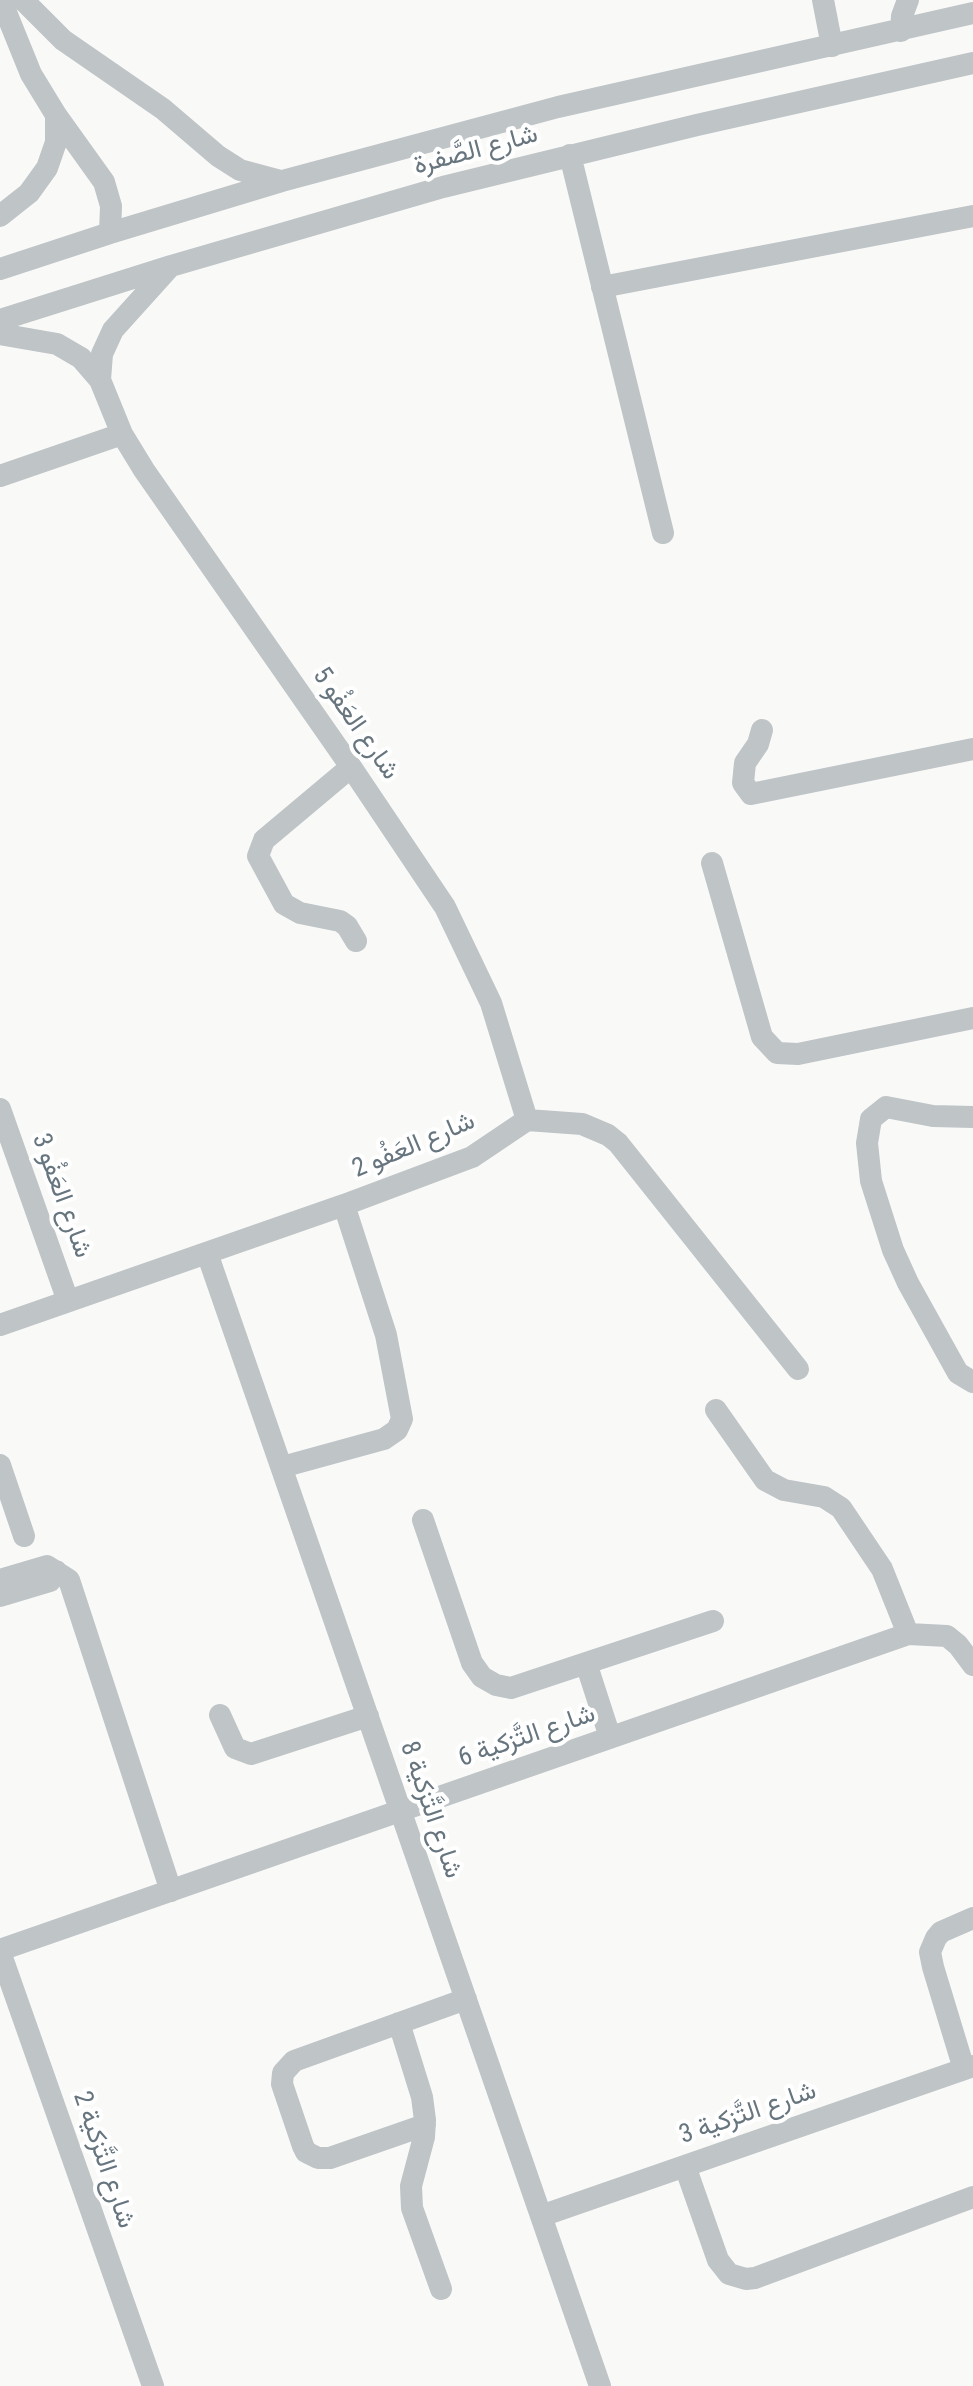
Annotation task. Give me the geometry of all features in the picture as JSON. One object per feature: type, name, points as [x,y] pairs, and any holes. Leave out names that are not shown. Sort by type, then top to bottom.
[{"type":"street","points":[[1,0],[31,74],[104,182],[111,206],[110,233]]},
{"type":"street","points":[[23,0],[63,40],[153,101],[218,156],[240,170],[282,181]]},
{"type":"street","points":[[823,0],[832,46]]},
{"type":"street","points":[[901,31],[908,0]]},
{"type":"street","name":"شارع الصَّفرة","points":[[0,269],[282,181],[558,107],[973,13]]},
{"type":"street","name":"شارع الصَّفرة","points":[[0,320],[171,266],[429,191],[570,155],[973,63]]},
{"type":"street","points":[[0,216],[29,193],[47,168],[56,142],[56,115]]},
{"type":"street","points":[[570,155],[663,533]]},
{"type":"street","points":[[602,287],[973,216]]},
{"type":"street","points":[[100,380],[102,354],[113,330],[171,266]]},
{"type":"street","name":"شارع العَفُو 5","points":[[0,334],[57,344],[81,358],[100,380],[122,434],[160,495],[428,879],[475,964],[505,1042],[527,1120]]},
{"type":"street","points":[[0,476],[122,434]]},
{"type":"street","points":[[762,730],[758,744],[745,763],[743,783],[751,794],[973,749]]},
{"type":"street","points":[[351,767],[264,840],[258,856],[284,904],[300,913],[340,921],[356,941]]},
{"type":"street","points":[[712,863],[762,1037],[777,1053],[798,1054],[973,1018]]},
{"type":"street","points":[[973,1117],[933,1116],[886,1107],[871,1119],[867,1143],[871,1181],[893,1250],[958,1373],[973,1382]]},
{"type":"street","name":"شارع العَفُو 3","points":[[0,1109],[68,1301]]},
{"type":"street","points":[[527,1120],[582,1124],[608,1135],[618,1143],[798,1369]]},
{"type":"street","name":"شارع العَفُو 2","points":[[0,1325],[472,1157],[527,1120]]},
{"type":"street","points":[[282,1467],[384,1439],[397,1430],[402,1419],[386,1335],[344,1205]]},
{"type":"street","name":"شارع التَّزكية 8","points":[[207,1253],[600,2386]]},
{"type":"street","points":[[716,1410],[765,1480],[784,1490],[824,1497],[841,1508],[882,1569],[908,1634]]},
{"type":"street","points":[[0,1465],[24,1536]]},
{"type":"street","points":[[423,1520],[472,1663],[482,1677],[496,1685],[511,1688],[713,1621]]},
{"type":"street","points":[[0,1580],[43,1566],[65,1576],[71,1585],[171,1891]]},
{"type":"street","points":[[0,1596],[50,1581],[56,1571]]},
{"type":"street","name":"شارع التَّزكية 6","points":[[0,1951],[908,1634],[947,1636],[973,1665]]},
{"type":"street","points":[[586,1663],[610,1737]]},
{"type":"street","points":[[220,1715],[235,1748],[251,1754],[368,1716]]},
{"type":"street","points":[[969,2067],[930,1952],[941,1932],[973,1918]]},
{"type":"street","name":"شارع التَّزكية 2","points":[[0,1951],[153,2386]]},
{"type":"street","points":[[425,2125],[330,2158],[318,2158],[306,2152],[303,2146],[282,2084],[283,2073],[294,2061],[466,1999]]},
{"type":"street","points":[[399,2023],[422,2097],[425,2125],[410,2197],[441,2289]]},
{"type":"street","name":"شارع التَّزكية 3","points":[[541,2216],[969,2067]]},
{"type":"street","points":[[685,2166],[718,2260],[729,2274],[746,2279],[973,2197]]}]
